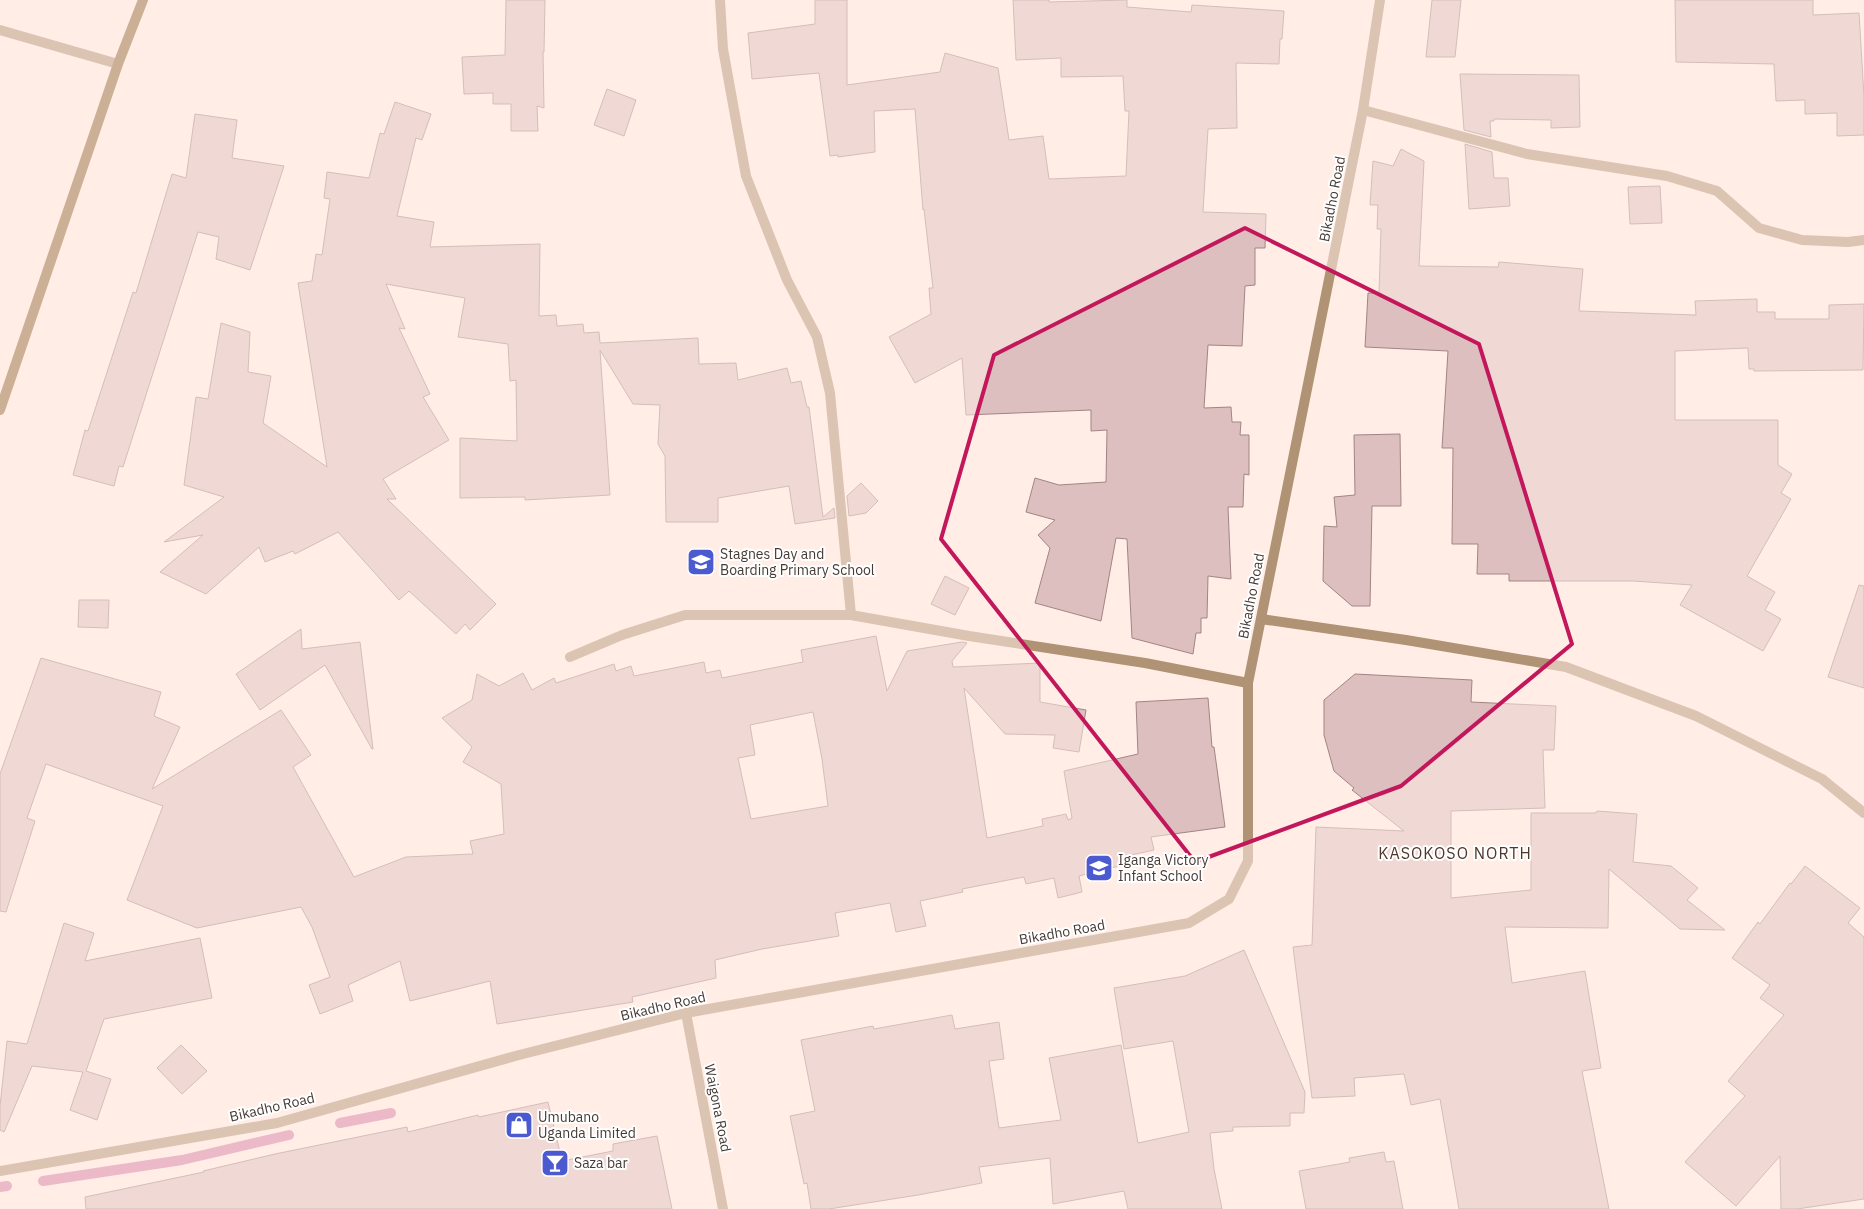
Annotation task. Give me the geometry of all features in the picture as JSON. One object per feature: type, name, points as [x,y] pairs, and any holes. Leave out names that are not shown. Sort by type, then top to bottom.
[{"type":"street","points":[[0,410],[118,64],[143,0]]},
{"type":"street","points":[[720,0],[723,49],[746,176],[787,280],[817,337],[830,392],[851,615]]},
{"type":"street","name":"Bikadho Road","points":[[0,1171],[277,1123],[519,1055],[686,1013],[1189,923],[1229,899],[1248,861],[1248,683],[1363,110],[1380,0]]},
{"type":"street","points":[[0,30],[118,64]]},
{"type":"street","points":[[1363,110],[1527,154],[1667,176],[1717,191],[1759,228],[1802,240],[1848,242],[1864,240]]},
{"type":"street","points":[[570,657],[622,635],[685,615],[851,615],[969,636],[1145,663],[1248,683]]},
{"type":"street","points":[[1261,619],[1406,640],[1566,667],[1696,716],[1822,779],[1864,813]]},
{"type":"street","name":"Waigona Road","points":[[686,1013],[723,1209]]},
{"type":"highlighted area","points":[[1245,228],[1479,344],[1572,644],[1401,786],[1195,862],[941,539],[994,355]]},
{"type":"building","points":[[506,0],[545,0],[543,52],[544,108],[537,106],[538,131],[511,131],[511,104],[493,104],[493,93],[464,94],[462,57],[505,55]]},
{"type":"building","points":[[815,0],[847,0],[847,85],[940,72],[945,53],[998,68],[1009,140],[1043,136],[1049,179],[1126,176],[1129,111],[1125,111],[1123,76],[1061,77],[1061,58],[1016,60],[1013,0],[1049,0],[1049,2],[1127,0],[1127,7],[1191,12],[1192,5],[1284,11],[1279,64],[1236,63],[1237,128],[1208,129],[1203,212],[1266,214],[1265,248],[1255,248],[1255,285],[1245,286],[1242,346],[1208,345],[1204,408],[1231,407],[1232,422],[1241,422],[1240,435],[1249,435],[1249,475],[1244,474],[1243,507],[1228,507],[1231,579],[1208,576],[1207,618],[1201,618],[1201,633],[1196,633],[1193,654],[1132,638],[1127,539],[1116,538],[1101,621],[1035,603],[1050,548],[1038,535],[1055,520],[1026,512],[1035,478],[1059,485],[1106,482],[1107,430],[1091,431],[1091,410],[966,415],[962,358],[915,383],[889,337],[931,314],[929,288],[933,288],[923,210],[915,109],[874,111],[875,152],[838,157],[838,155],[830,156],[819,73],[752,79],[748,33],[815,24]]},
{"type":"building","points":[[1432,0],[1461,0],[1455,57],[1426,57]]},
{"type":"building","points":[[1675,0],[1813,0],[1813,15],[1859,13],[1864,96],[1864,135],[1837,136],[1837,113],[1805,114],[1805,100],[1776,101],[1774,64],[1676,62]]},
{"type":"building","points":[[1460,74],[1579,75],[1580,127],[1551,128],[1551,120],[1494,119],[1494,121],[1490,121],[1491,137],[1464,130]]},
{"type":"building","points":[[607,89],[636,100],[624,136],[594,125]]},
{"type":"building","points":[[395,102],[431,114],[422,140],[416,138],[397,216],[434,222],[430,247],[540,244],[539,316],[556,315],[557,326],[583,324],[584,333],[599,332],[600,343],[698,338],[699,364],[736,363],[738,380],[787,368],[791,383],[801,381],[807,407],[809,407],[823,517],[834,508],[835,518],[795,524],[789,486],[718,498],[718,522],[666,522],[665,456],[658,444],[660,405],[633,404],[600,350],[610,495],[525,500],[525,497],[460,498],[460,438],[517,441],[516,380],[510,381],[508,344],[458,337],[465,298],[386,284],[405,329],[399,328],[430,394],[423,397],[449,440],[383,479],[396,499],[387,499],[496,604],[470,630],[465,624],[456,634],[409,591],[399,600],[338,532],[295,554],[293,551],[265,562],[259,547],[206,594],[160,572],[203,535],[164,542],[224,497],[184,485],[196,397],[208,399],[221,323],[250,332],[248,372],[271,376],[263,423],[327,467],[298,283],[312,281],[316,254],[322,255],[330,199],[324,198],[327,172],[369,178],[380,133],[384,134]]},
{"type":"building","points":[[195,114],[237,120],[232,158],[284,166],[250,270],[216,259],[219,237],[198,232],[123,467],[119,466],[114,486],[73,475],[85,430],[88,431],[133,292],[136,293],[172,174],[186,178]]},
{"type":"building","points":[[1465,144],[1492,152],[1494,178],[1508,178],[1510,206],[1469,209]]},
{"type":"building","points":[[1401,149],[1424,161],[1419,266],[1498,267],[1499,262],[1583,269],[1579,311],[1696,315],[1695,301],[1757,299],[1757,312],[1775,312],[1775,319],[1829,319],[1829,305],[1864,304],[1863,370],[1754,371],[1754,369],[1749,369],[1748,348],[1675,351],[1675,420],[1778,420],[1778,465],[1792,474],[1781,493],[1791,499],[1747,576],[1775,592],[1765,610],[1781,619],[1763,651],[1680,605],[1692,585],[1633,581],[1509,581],[1509,574],[1477,574],[1478,544],[1452,544],[1453,448],[1442,448],[1448,351],[1365,347],[1368,293],[1379,293],[1381,229],[1377,229],[1378,205],[1370,205],[1373,161],[1393,166]]},
{"type":"building","points":[[1660,186],[1662,223],[1630,224],[1628,187]]},
{"type":"building","points":[[1400,434],[1401,506],[1372,506],[1370,606],[1352,606],[1323,581],[1324,526],[1337,527],[1334,497],[1355,495],[1354,435]]},
{"type":"building","points":[[861,483],[878,501],[866,513],[849,516],[847,496]]},
{"type":"building","points":[[945,576],[969,588],[955,615],[931,604]]},
{"type":"building","points":[[1859,585],[1864,586],[1864,688],[1828,677]]},
{"type":"building","points":[[79,600],[109,600],[108,628],[78,627]]},
{"type":"building","points":[[301,629],[302,649],[360,642],[373,749],[325,665],[260,710],[236,674]]},
{"type":"building","points":[[876,636],[887,691],[907,651],[962,642],[967,643],[952,661],[953,667],[1040,663],[1040,702],[1086,710],[1079,752],[1053,748],[1055,735],[1005,734],[964,688],[987,838],[1043,826],[1042,819],[1066,814],[1068,820],[1072,818],[1064,771],[1138,754],[1136,702],[1208,698],[1212,747],[1214,747],[1225,827],[1151,837],[1154,850],[1122,857],[1123,865],[1079,876],[1082,892],[1058,898],[1054,878],[1026,884],[1024,877],[962,889],[963,892],[920,901],[926,926],[896,932],[890,903],[835,913],[839,936],[762,949],[715,960],[716,978],[632,997],[633,1002],[497,1024],[490,981],[410,1001],[400,961],[348,985],[353,1001],[320,1014],[309,985],[330,977],[312,927],[301,907],[197,928],[127,900],[163,806],[46,764],[27,818],[35,821],[6,912],[0,911],[0,774],[41,658],[161,692],[154,716],[180,727],[152,789],[281,710],[311,755],[293,767],[354,877],[406,857],[473,854],[470,841],[504,834],[501,784],[463,762],[472,747],[442,718],[472,700],[477,674],[499,686],[523,673],[532,690],[554,678],[556,683],[614,664],[616,671],[631,666],[634,676],[704,662],[706,673],[720,670],[722,678],[803,662],[801,650]],"holes":[[[813,712],[828,806],[751,819],[738,758],[755,755],[750,725]]]},
{"type":"building","points":[[1355,674],[1472,680],[1471,702],[1556,706],[1554,750],[1543,750],[1545,808],[1451,811],[1451,898],[1531,890],[1531,813],[1596,813],[1597,811],[1637,814],[1633,862],[1671,866],[1698,888],[1687,900],[1725,930],[1680,929],[1609,869],[1608,928],[1505,927],[1512,983],[1585,971],[1601,1068],[1582,1071],[1609,1209],[1459,1209],[1440,1099],[1411,1105],[1404,1074],[1354,1078],[1355,1096],[1312,1098],[1293,947],[1312,945],[1316,827],[1404,831],[1352,790],[1354,788],[1334,771],[1324,735],[1324,700]]},
{"type":"building","points":[[1805,866],[1860,908],[1848,923],[1864,937],[1864,1199],[1797,1209],[1781,1209],[1780,1156],[1736,1206],[1685,1162],[1745,1096],[1728,1081],[1784,1015],[1760,998],[1770,985],[1732,958],[1758,922],[1760,924]]},
{"type":"building","points":[[64,923],[94,933],[85,961],[200,938],[212,998],[104,1019],[86,1071],[111,1079],[97,1120],[70,1110],[83,1072],[32,1066],[4,1132],[0,1130],[0,1106],[7,1041],[27,1044]]},
{"type":"building","points":[[1244,950],[1305,1092],[1304,1113],[1290,1113],[1290,1126],[1233,1127],[1233,1131],[1210,1133],[1214,1169],[1222,1209],[1128,1209],[1124,1191],[1053,1204],[1050,1158],[979,1167],[982,1183],[829,1209],[811,1209],[807,1183],[804,1184],[790,1116],[815,1111],[801,1040],[873,1026],[874,1029],[952,1015],[955,1029],[999,1022],[1004,1059],[989,1061],[999,1128],[1061,1120],[1049,1058],[1121,1045],[1138,1143],[1189,1132],[1173,1041],[1124,1049],[1114,988],[1185,976]]},
{"type":"building","points":[[181,1045],[207,1071],[182,1094],[157,1068]]},
{"type":"building","points":[[548,1102],[562,1161],[613,1151],[613,1144],[657,1136],[672,1209],[86,1209],[85,1197],[204,1172],[275,1154],[407,1127],[408,1132],[478,1115],[479,1117]]},
{"type":"building","points":[[1384,1152],[1386,1162],[1394,1161],[1403,1209],[1306,1209],[1299,1171],[1350,1162],[1349,1158]]},
{"type":"waterway","points":[[340,1123],[391,1113]]},
{"type":"waterway","points":[[43,1181],[182,1160],[289,1135]]},
{"type":"waterway","points":[[0,1187],[7,1186]]},
{"type":"place","name":"Stagnes Day and Boarding Primary School","points":[[701,562]]},
{"type":"place","name":"Iganga Victory Infant School","points":[[1099,868]]},
{"type":"place","name":"Umubano Uganda Limited","points":[[519,1125]]},
{"type":"place","name":"Saza bar","points":[[555,1163]]},
{"type":"district","name":"KASOKOSO NORTH","points":[[1455,853]]}]
